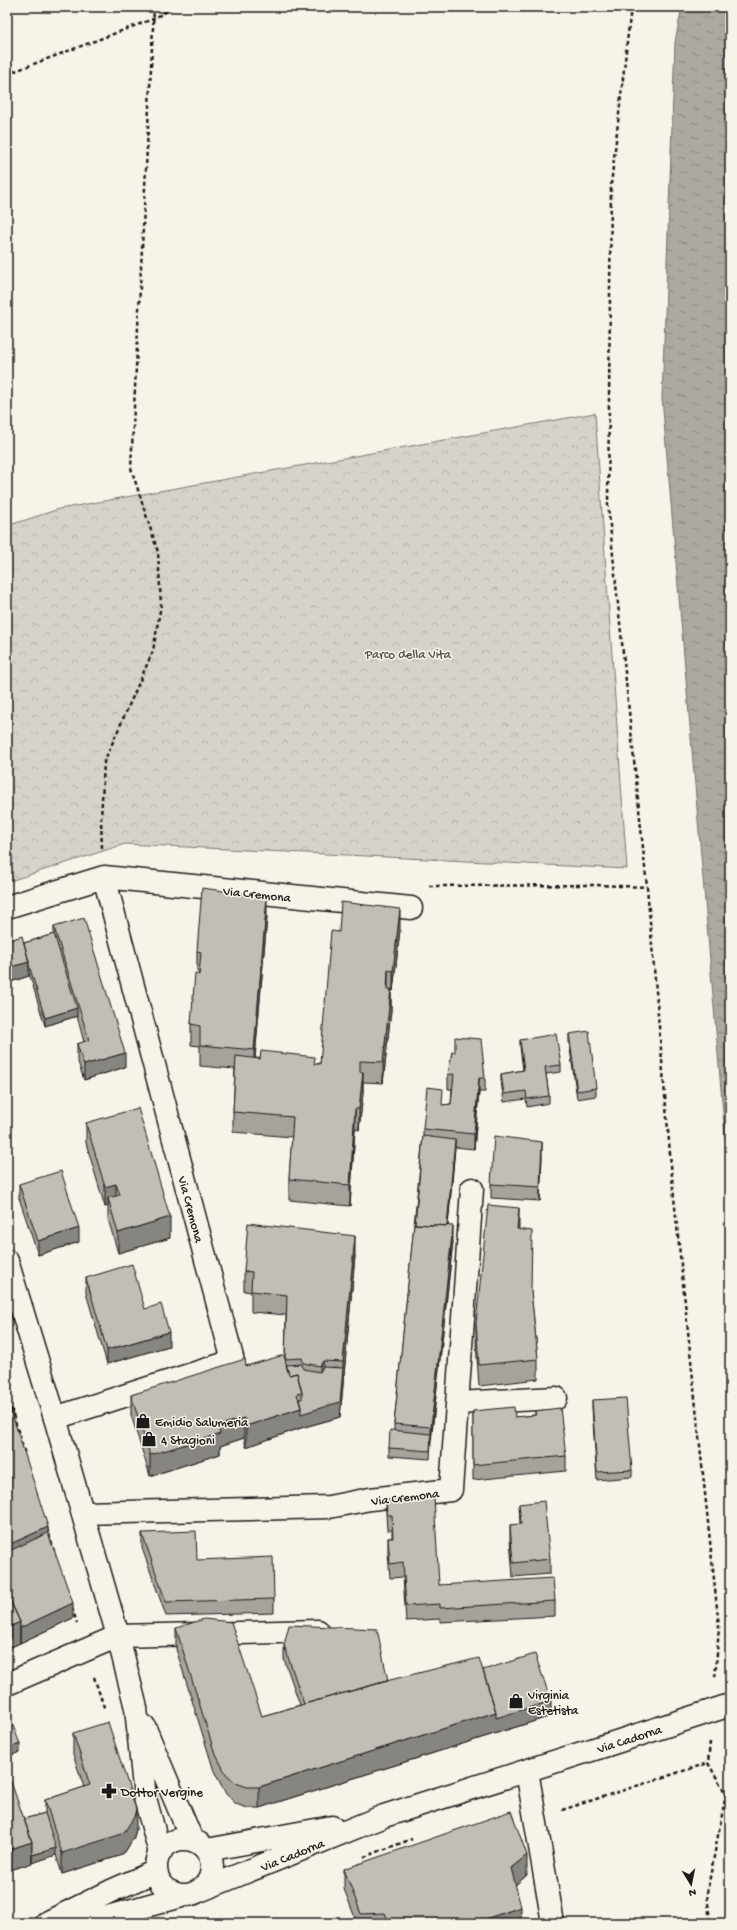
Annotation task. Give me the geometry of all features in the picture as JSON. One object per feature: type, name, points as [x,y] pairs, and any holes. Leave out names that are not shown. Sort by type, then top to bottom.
[{"type":"street","name":"Via Cremona","points":[[7,907],[104,877],[411,908]]},
{"type":"street","name":"Via Cremona","points":[[55,1418],[233,1361],[104,877]]},
{"type":"street","name":"Via Cremona","points":[[83,1513],[330,1507],[370,1500],[451,1490],[472,1189]]},
{"type":"street","points":[[7,1261],[83,1513],[118,1636],[136,1708],[146,1798],[158,1862],[159,1880],[165,1888],[172,1893],[191,1893],[207,1884],[211,1877],[213,1868],[211,1859],[200,1845],[173,1791],[136,1708]]},
{"type":"street","points":[[457,1403],[556,1398]]},
{"type":"street","points":[[7,1684],[118,1636],[336,1631]]},
{"type":"street","name":"Via Cadorna","points":[[86,1923],[191,1893],[384,1816],[730,1705]]},
{"type":"street","points":[[527,1771],[553,1923]]},
{"type":"street","name":"Via Cadorna","points":[[200,1845],[384,1816]]},
{"type":"street","points":[[46,1923],[111,1891],[158,1862],[166,1846],[174,1841],[183,1839],[200,1845]]},
{"type":"path","points":[[104,877],[100,820],[104,762],[154,651],[162,605],[158,552],[132,468],[154,7]]},
{"type":"path","points":[[7,74],[153,19],[174,7]]},
{"type":"path","points":[[631,7],[611,185],[608,506],[647,887],[673,1188],[719,1627]]},
{"type":"path","points":[[411,908],[430,886],[595,885],[647,887]]},
{"type":"path","points":[[535,1819],[708,1763],[726,1794],[708,1892],[710,1923]]},
{"type":"path","points":[[360,1859],[419,1836]]},
{"type":"green space","name":"Parco della Vita","points":[[595,413],[627,869],[125,844],[7,882],[7,526],[59,509]]},
{"type":"water","points":[[682,7],[730,7],[730,1195],[662,398],[675,42]]},
{"type":"building","points":[[202,888],[267,897],[254,1050],[200,1045],[200,1026],[191,1024],[195,973],[199,975],[201,952],[197,951]]},
{"type":"building","points":[[341,902],[400,909],[393,971],[388,970],[387,989],[391,989],[383,1062],[360,1061],[360,1072],[363,1072],[359,1109],[355,1109],[350,1185],[289,1179],[293,1117],[233,1112],[236,1056],[260,1059],[261,1051],[315,1057],[314,1064],[320,1064],[331,931],[339,932]]},
{"type":"building","points":[[84,918],[125,1053],[84,1065],[77,1044],[89,1040],[54,927]]},
{"type":"building","points":[[54,934],[77,1008],[45,1018],[24,943]]},
{"type":"building","points":[[22,936],[29,962],[7,968],[7,941]]},
{"type":"building","points":[[589,1031],[596,1088],[577,1091],[569,1034]]},
{"type":"building","points":[[556,1034],[561,1065],[545,1067],[549,1096],[527,1099],[526,1091],[504,1094],[501,1074],[524,1070],[520,1040]]},
{"type":"building","points":[[455,1037],[481,1039],[485,1078],[479,1078],[474,1134],[423,1129],[427,1087],[443,1089],[442,1105],[451,1104],[454,1074],[448,1075],[452,1052],[455,1052]]},
{"type":"building","points":[[138,1108],[170,1217],[118,1233],[108,1198],[120,1195],[116,1184],[105,1187],[86,1123]]},
{"type":"building","points":[[423,1136],[455,1140],[447,1226],[415,1224]]},
{"type":"building","points":[[494,1136],[542,1142],[540,1187],[491,1184]]},
{"type":"building","points":[[61,1171],[79,1228],[38,1241],[19,1184]]},
{"type":"building","points":[[488,1205],[519,1208],[517,1229],[532,1231],[531,1291],[538,1359],[479,1365],[476,1323]]},
{"type":"building","points":[[248,1223],[355,1236],[343,1362],[323,1361],[320,1366],[303,1363],[302,1358],[285,1359],[287,1295],[251,1291],[252,1272],[244,1271]]},
{"type":"building","points":[[414,1224],[453,1226],[431,1427],[394,1424]]},
{"type":"building","points":[[132,1264],[145,1309],[161,1304],[169,1332],[107,1350],[86,1278]]},
{"type":"building","points":[[284,1355],[289,1375],[297,1373],[302,1393],[297,1394],[301,1408],[246,1426],[244,1418],[217,1426],[220,1434],[150,1455],[131,1395],[245,1359],[246,1366]]},
{"type":"building","points":[[302,1364],[303,1369],[320,1372],[323,1367],[343,1368],[340,1402],[301,1414],[299,1399],[302,1399],[302,1393],[297,1373],[289,1375],[286,1365]]},
{"type":"building","points":[[7,1398],[48,1527],[8,1545],[7,1541]]},
{"type":"building","points":[[626,1398],[632,1470],[597,1472],[592,1400]]},
{"type":"building","points":[[514,1407],[515,1417],[536,1415],[535,1411],[560,1408],[566,1456],[473,1465],[473,1411]]},
{"type":"building","points":[[390,1430],[431,1434],[430,1451],[389,1448]]},
{"type":"building","points":[[434,1497],[439,1585],[553,1578],[555,1601],[440,1608],[440,1604],[406,1606],[403,1562],[390,1564],[388,1538],[393,1538],[392,1515],[387,1515],[386,1500]]},
{"type":"building","points":[[544,1501],[550,1559],[513,1563],[510,1525],[521,1524],[519,1504]]},
{"type":"building","points":[[196,1531],[197,1560],[273,1557],[274,1599],[166,1602],[142,1533]]},
{"type":"building","points":[[48,1533],[73,1603],[20,1628],[20,1622],[7,1593],[7,1590],[11,1588],[7,1579],[7,1552]]},
{"type":"building","points":[[7,1593],[20,1622],[7,1628]]},
{"type":"building","points":[[204,1619],[231,1622],[262,1716],[390,1680],[479,1658],[496,1712],[259,1787],[247,1787],[236,1783],[226,1774],[214,1751],[176,1628]]},
{"type":"building","points":[[289,1625],[377,1629],[388,1681],[304,1704],[284,1645]]},
{"type":"building","name":"Virginia Estetista","points":[[535,1654],[551,1701],[496,1718],[496,1712],[483,1670]]},
{"type":"building","points":[[7,1710],[20,1744],[7,1749]]},
{"type":"building","points":[[108,1722],[136,1809],[134,1817],[125,1831],[119,1835],[62,1853],[45,1800],[90,1785],[73,1733]]},
{"type":"building","points":[[10,1779],[32,1842],[7,1850],[7,1781]]},
{"type":"building","points":[[511,1811],[527,1855],[511,1868],[521,1907],[473,1923],[389,1923],[385,1913],[361,1914],[344,1869]]},
{"type":"building","points":[[45,1813],[56,1848],[32,1855],[32,1842],[24,1819]]},
{"type":"building","points":[[521,1920],[522,1923],[512,1923]]},
{"type":"place","name":"Emidio Salumeria","points":[[143,1421]]},
{"type":"place","name":"4 Stagioni","points":[[149,1439]]},
{"type":"place","name":"Virginia Estetista","points":[[516,1701]]},
{"type":"place","name":"Dottor Vergine","points":[[109,1791]]}]
